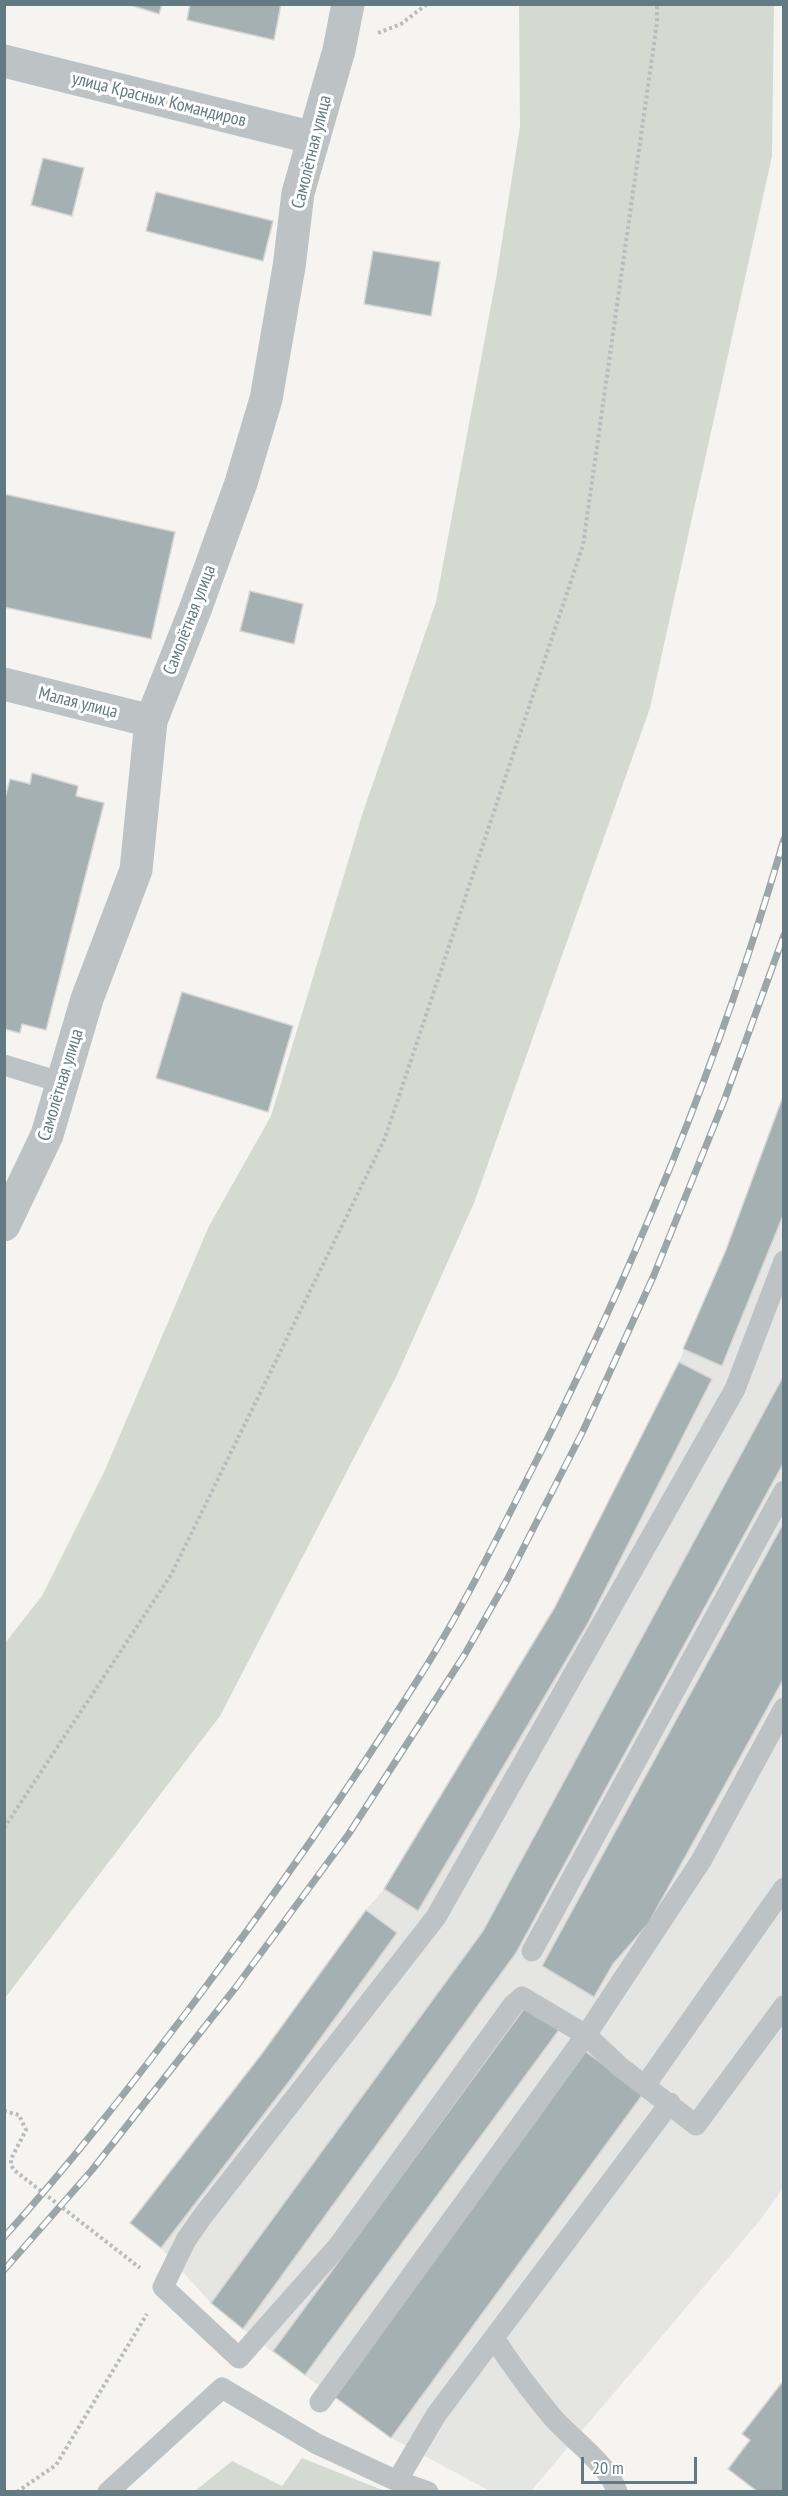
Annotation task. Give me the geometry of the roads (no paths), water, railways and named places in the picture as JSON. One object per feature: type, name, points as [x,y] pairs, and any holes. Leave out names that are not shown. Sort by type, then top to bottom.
[{"type":"street","name":"Самолётная улица","points":[[4,1225],[47,1135],[87,999],[136,870],[152,721],[241,483],[266,399],[289,267],[298,194],[339,50],[348,4]]},
{"type":"street","name":"улица Красных Командиров","points":[[4,61],[314,138]]},
{"type":"street","name":"Малая улица","points":[[4,684],[152,721]]},
{"type":"lane","points":[[4,1065],[63,1083]]},
{"type":"lane","points":[[783,1261],[735,1389],[436,1917],[202,2217],[182,2248],[163,2287],[238,2358],[339,2245],[513,2005],[522,1997],[586,2035],[620,2066],[696,2125],[783,2006]]},
{"type":"lane","points":[[532,1951],[783,1491]]},
{"type":"lane","points":[[320,2402],[586,2035],[701,1861],[783,1708]]},
{"type":"lane","points":[[646,2085],[783,1888]]},
{"type":"lane","points":[[397,2481],[436,2415],[670,2103]]},
{"type":"lane","points":[[494,2338],[517,2374],[574,2440],[600,2466],[617,2492]]},
{"type":"lane","points":[[108,2492],[222,2388],[317,2444],[397,2481],[428,2492]]},
{"type":"railway","points":[[4,2237],[104,2119],[254,1921],[363,1764],[459,1611],[563,1407],[636,1249],[670,1168],[731,1005],[784,839]]},
{"type":"railway","points":[[4,2270],[92,2170],[236,1987],[348,1835],[465,1654],[507,1580],[583,1431],[654,1275],[724,1101],[784,935]]}]
